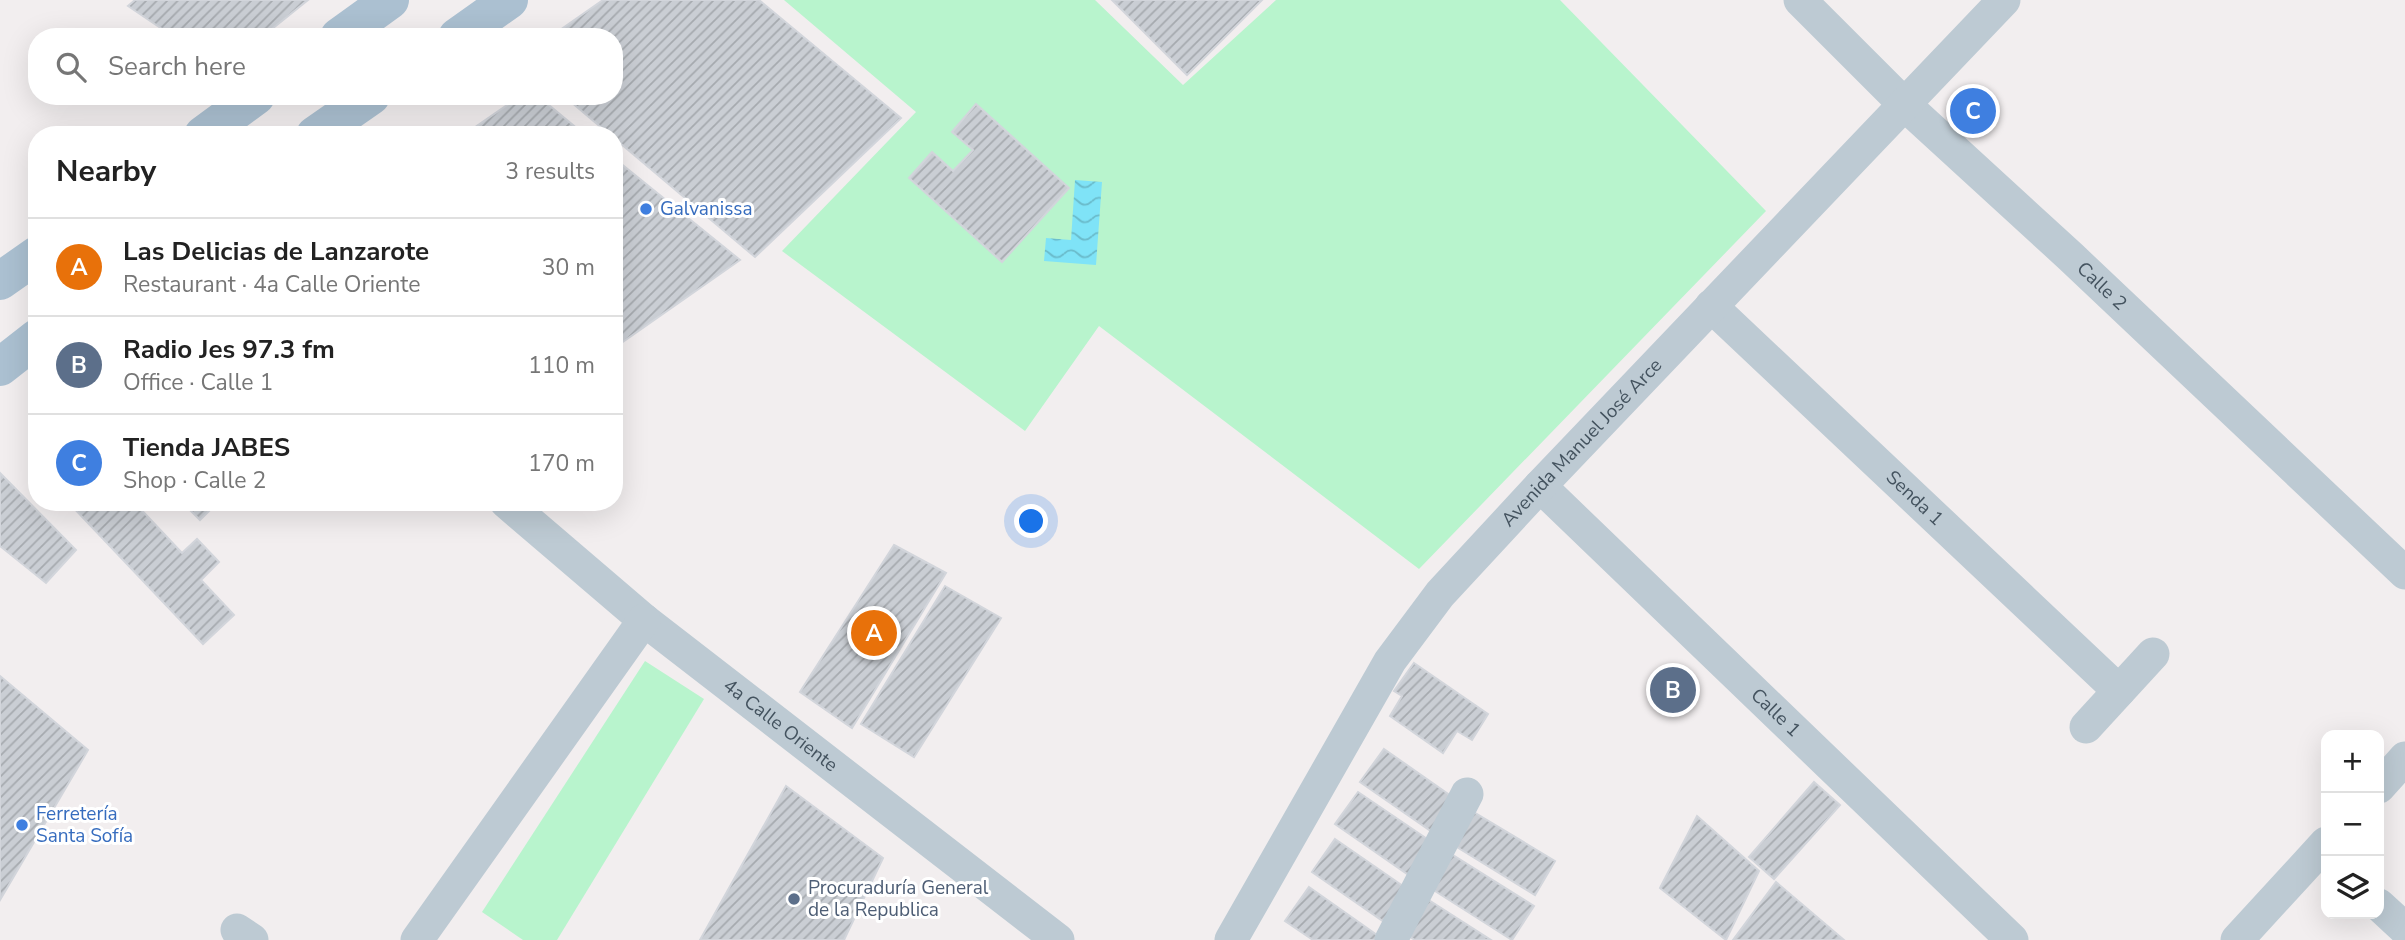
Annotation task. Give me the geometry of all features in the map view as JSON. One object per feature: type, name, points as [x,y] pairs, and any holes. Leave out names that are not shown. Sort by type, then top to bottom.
[{"type":"main road","points":[[351,28],[390,0]]},
{"type":"main road","points":[[470,28],[509,0]]},
{"type":"main road","points":[[215,126],[245,105]]},
{"type":"main road","points":[[330,126],[359,105]]},
{"type":"main road","points":[[0,281],[28,261]]},
{"type":"main road","points":[[0,367],[28,345]]},
{"type":"street","name":"Calle 2","points":[[1800,0],[1905,104],[2405,573]]},
{"type":"street","name":"Avenida Manuel José Arce","points":[[1231,940],[1390,661],[1440,594],[2004,0]]},
{"type":"street","name":"Senda 1","points":[[1711,306],[2119,691]]},
{"type":"street","name":"Calle 1","points":[[1540,486],[2012,940]]},
{"type":"street","name":"4a Calle Oriente","points":[[517,511],[644,620],[1058,940]]},
{"type":"street","points":[[417,940],[644,620]]},
{"type":"street","points":[[2086,727],[2153,654]]},
{"type":"street","points":[[2384,781],[2405,758]]},
{"type":"street","points":[[1391,940],[1467,794]]},
{"type":"street","points":[[2237,940],[2321,853]]},
{"type":"street","points":[[2384,910],[2405,929]]},
{"type":"green space","points":[[784,0],[1095,0],[1183,85],[1276,0],[1560,0],[1766,211],[1419,569],[1099,326],[1025,431],[782,251],[916,112]]},
{"type":"green space","points":[[645,661],[704,699],[557,940],[523,940],[482,912]]},
{"type":"water","points":[[1075,180],[1102,182],[1096,265],[1044,261],[1046,238],[1071,240]]},
{"type":"building","points":[[135,0],[308,0],[273,28],[161,28],[128,6]]},
{"type":"building","points":[[603,0],[759,0],[901,118],[755,257],[623,146],[623,126],[599,126],[575,105],[623,105],[623,28],[563,28]]},
{"type":"building","points":[[1112,0],[1262,0],[1187,75]]},
{"type":"building","points":[[976,104],[1069,188],[1002,262],[909,178],[932,152],[953,171],[973,150],[952,132]]},
{"type":"building","points":[[507,105],[549,105],[574,126],[477,126]]},
{"type":"building","name":"Galvanissa","points":[[623,165],[740,260],[623,342]]},
{"type":"building","points":[[0,473],[28,501],[28,511],[38,511],[76,550],[46,583],[0,546]]},
{"type":"building","points":[[77,511],[142,511],[182,553],[197,539],[219,562],[201,580],[234,615],[203,644]]},
{"type":"building","points":[[191,511],[209,511],[200,520]]},
{"type":"building","points":[[894,545],[946,573],[852,728],[800,692]]},
{"type":"building","points":[[945,586],[1001,618],[914,757],[861,724]]},
{"type":"building","points":[[1414,663],[1488,714],[1472,740],[1457,731],[1443,753],[1390,716],[1402,696],[1394,691]]},
{"type":"building","name":"Ferretería Santa Sofía","points":[[0,676],[88,750],[0,900]]},
{"type":"building","points":[[1384,749],[1461,803],[1438,836],[1360,782]]},
{"type":"building","points":[[1814,782],[1840,805],[1774,879],[1749,857]]},
{"type":"building","name":"Procuraduría General de la Republica","points":[[786,786],[883,858],[844,940],[700,940]]},
{"type":"building","points":[[1358,792],[1436,845],[1413,878],[1335,824]]},
{"type":"building","points":[[1467,808],[1555,861],[1535,895],[1447,841]]},
{"type":"building","points":[[1697,816],[1759,871],[1726,940],[1660,888]]},
{"type":"building","points":[[1335,839],[1413,893],[1390,926],[1312,872]]},
{"type":"building","points":[[1445,850],[1534,906],[1512,940],[1424,884]]},
{"type":"building","points":[[1776,882],[1844,940],[1733,940]]},
{"type":"building","points":[[1309,887],[1384,940],[1313,940],[1285,921]]},
{"type":"building","points":[[1424,897],[1491,940],[1415,940],[1402,932]]},
{"type":"place","name":"Tienda JABES","points":[[1973,111]]},
{"type":"place","name":"Galvanissa","points":[[646,209]]},
{"type":"place","name":"Las Delicias de Lanzarote","points":[[874,633]]},
{"type":"place","name":"Radio Jes 97.3 fm","points":[[1673,690]]},
{"type":"place","name":"Ferretería Santa Sofía","points":[[22,825]]},
{"type":"place","name":"Procuraduría General de la Republica","points":[[794,899]]}]
